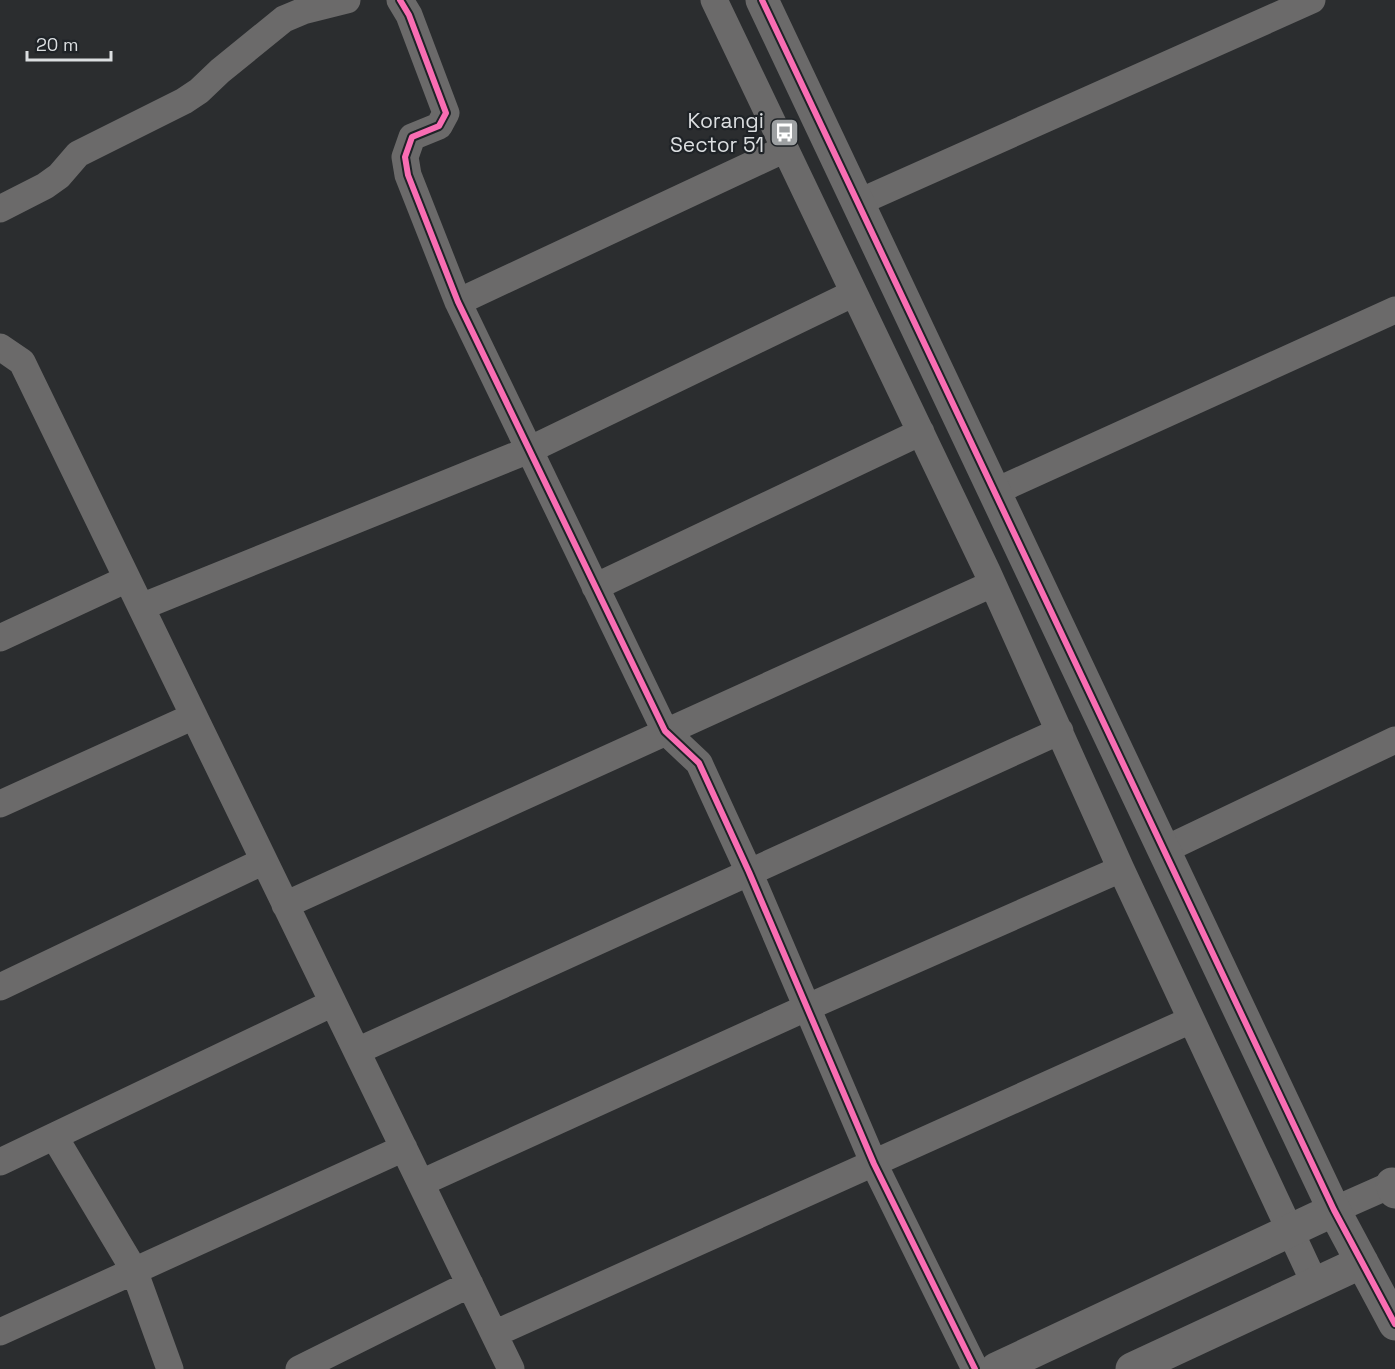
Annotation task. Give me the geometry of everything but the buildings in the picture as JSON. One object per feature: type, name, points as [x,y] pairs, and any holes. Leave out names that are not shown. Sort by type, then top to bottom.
[{"type":"street","points":[[0,209],[45,186],[59,176],[83,151],[184,101],[199,91],[284,19],[303,11],[347,0]]},
{"type":"street","points":[[400,0],[409,15],[446,113],[439,126],[412,137],[405,157],[408,176],[458,302],[665,731],[699,763],[808,1007],[874,1164],[975,1369]]},
{"type":"street","points":[[714,0],[921,432],[1060,731],[1121,869],[1315,1284]]},
{"type":"street","points":[[762,0],[1334,1210],[1395,1324]]},
{"type":"street","points":[[857,203],[1312,0]]},
{"type":"street","points":[[458,302],[785,149]]},
{"type":"street","points":[[141,607],[529,450],[854,293]]},
{"type":"street","points":[[994,492],[1395,310]]},
{"type":"street","points":[[0,347],[22,362],[511,1369]]},
{"type":"street","points":[[595,587],[921,432]]},
{"type":"street","points":[[0,638],[127,579]]},
{"type":"street","points":[[285,905],[992,584]]},
{"type":"street","points":[[0,804],[194,716]]},
{"type":"street","points":[[357,1051],[1060,731]]},
{"type":"street","points":[[1164,850],[1395,740]]},
{"type":"street","points":[[0,987],[264,861]]},
{"type":"street","points":[[421,1183],[808,1007],[1121,869]]},
{"type":"street","points":[[0,1162],[333,1003]]},
{"type":"street","points":[[494,1334],[1191,1020]]},
{"type":"street","points":[[54,1136],[134,1270],[170,1369]]},
{"type":"street","points":[[0,1332],[404,1148]]},
{"type":"street","points":[[996,1369],[1334,1210],[1394,1186]]},
{"type":"street","points":[[1132,1369],[1362,1262]]},
{"type":"street","points":[[299,1369],[470,1284]]},
{"type":"cycle path","points":[[400,0],[409,15],[446,113],[439,126],[412,137],[405,157],[408,175],[458,302],[665,731],[699,763],[749,872],[874,1164],[975,1369]]},
{"type":"cycle path","points":[[762,0],[1334,1210],[1395,1324]]},
{"type":"place","name":"Korangi Sector 51","points":[[785,133]]}]
